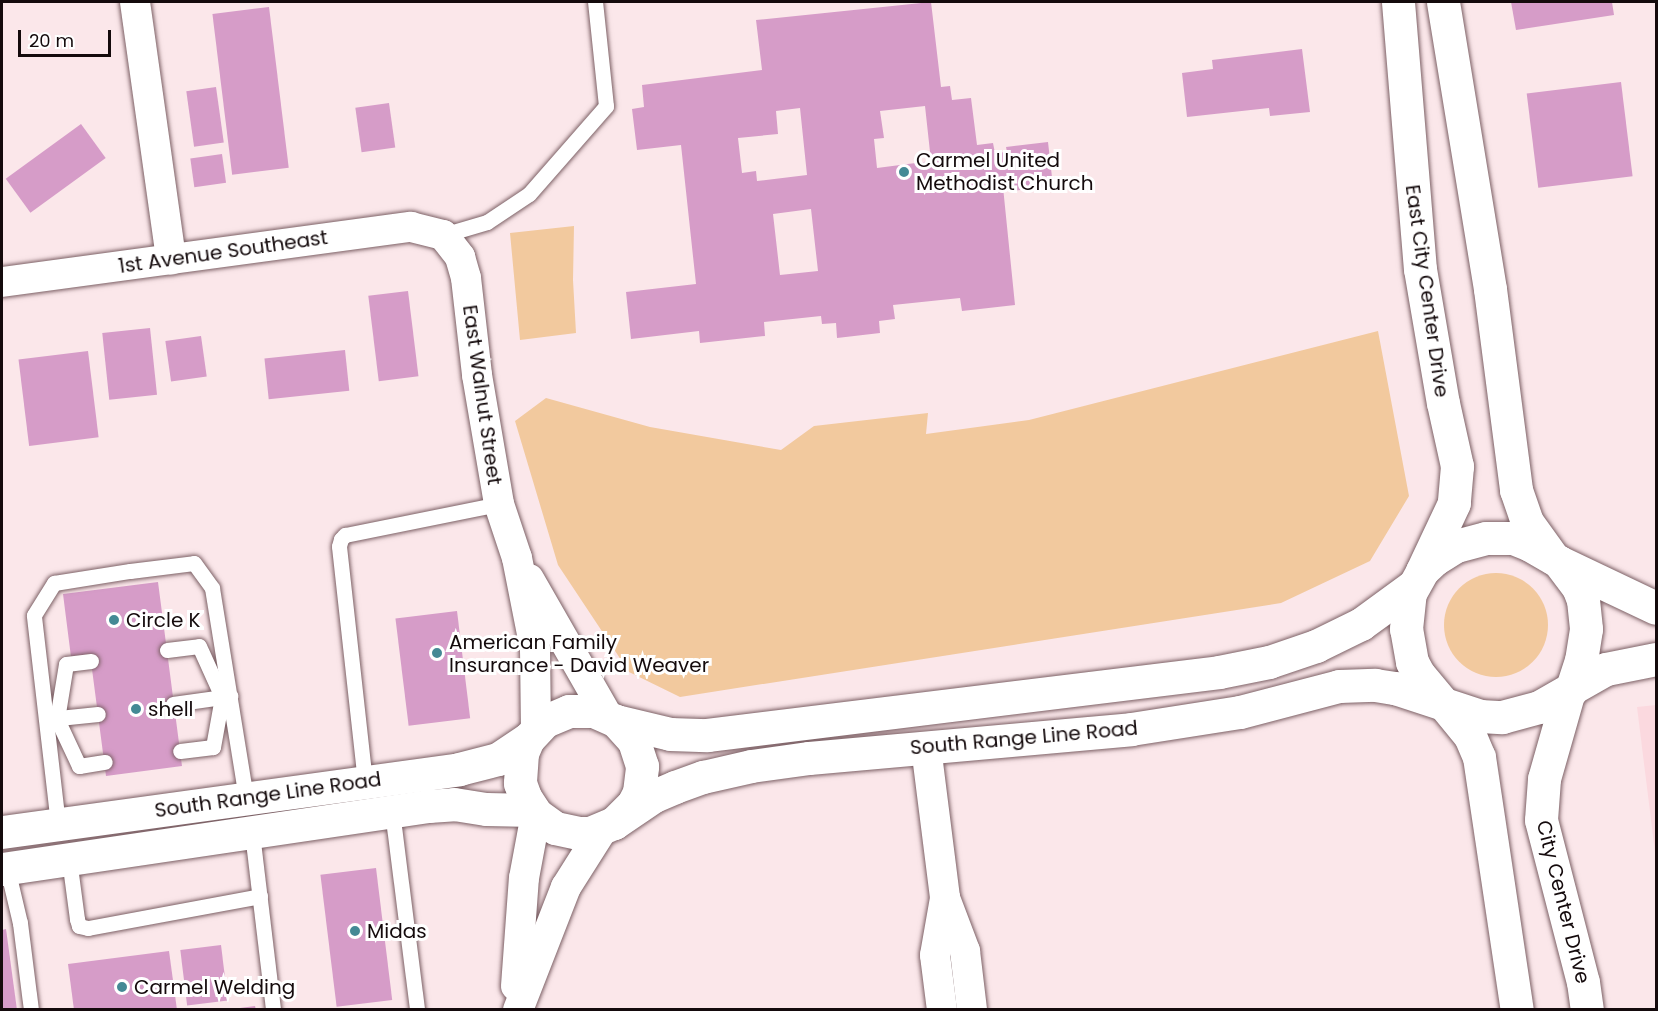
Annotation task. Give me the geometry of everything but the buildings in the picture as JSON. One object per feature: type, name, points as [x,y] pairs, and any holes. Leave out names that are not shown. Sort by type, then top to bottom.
[{"type":"main road","name":"East City Center Drive","points":[[1398,2],[1420,269],[1443,403],[1457,466],[1454,502],[1417,579]]},
{"type":"main road","points":[[1443,2],[1490,289],[1516,490],[1527,522],[1578,586],[1586,615],[1585,644],[1570,691]]},
{"type":"main road","points":[[1517,1010],[1479,757],[1464,727],[1419,675],[1408,645],[1406,614],[1417,579],[1456,546],[1486,538],[1513,538],[1656,608]]},
{"type":"main road","name":"South Range Line Road","points":[[612,718],[670,734],[707,735],[1219,672],[1269,662],[1316,646],[1360,624],[1417,579]]},
{"type":"main road","points":[[1442,703],[1480,716],[1502,717],[1527,712],[1570,691],[1606,669],[1656,659]]},
{"type":"main road","name":"South Range Line Road","points":[[608,826],[654,796],[728,770],[809,758],[1154,725],[1240,712],[1339,686],[1375,685],[1395,688],[1442,703]]},
{"type":"main road","name":"City Center Drive","points":[[1570,691],[1544,779],[1540,805],[1543,834],[1583,982],[1587,1010]]},
{"type":"main road","points":[[569,711],[594,711],[612,718],[634,741],[642,766],[642,779],[633,804],[608,826],[578,833],[545,822],[534,812],[520,783],[522,753],[532,734],[556,714],[569,711]]},
{"type":"main road","name":"South Range Line Road","points":[[2,832],[443,772],[483,764],[512,752],[532,734]]},
{"type":"main road","name":"South Range Line Road","points":[[4,869],[392,811],[454,804],[534,812]]},
{"type":"street","points":[[135,2],[171,259]]},
{"type":"street","name":"1st Avenue Southeast","points":[[2,282],[411,227],[443,235]]},
{"type":"street","name":"East Walnut Street","points":[[443,235],[460,257],[466,278],[477,375],[499,504],[517,558],[535,649],[532,734]]},
{"type":"street","name":"East Walnut Street","points":[[517,558],[612,718]]},
{"type":"street","points":[[926,747],[945,898],[965,951],[972,1010]]},
{"type":"street","points":[[516,1010],[524,878],[534,812]]},
{"type":"street","points":[[516,1010],[566,887],[608,826]]},
{"type":"street","points":[[942,1010],[935,955],[945,898]]},
{"type":"lane","points":[[443,235],[487,222],[529,194],[606,106],[594,2]]},
{"type":"lane","points":[[365,782],[339,546],[341,539],[345,536],[499,504]]},
{"type":"lane","points":[[58,824],[52,719],[34,615],[54,583],[162,567],[194,563],[212,588],[227,696],[246,797]]},
{"type":"lane","points":[[167,650],[199,646],[227,696],[213,747],[180,751]]},
{"type":"lane","points":[[91,661],[66,664],[52,719],[79,766],[105,762]]},
{"type":"lane","points":[[173,704],[227,696]]},
{"type":"lane","points":[[52,719],[98,714]]},
{"type":"lane","points":[[392,811],[417,1010]]},
{"type":"lane","points":[[252,833],[273,1010]]},
{"type":"lane","points":[[69,860],[77,919],[79,926],[88,928],[260,896]]},
{"type":"lane","points":[[4,869],[20,923],[31,1010]]},
{"type":"shaded area","points":[[574,226],[573,280],[576,333],[520,340],[510,233]]},
{"type":"shaded area","points":[[1378,331],[1409,496],[1370,561],[1281,603],[680,697],[629,672],[558,565],[515,421],[546,398],[650,427],[781,450],[814,426],[928,413],[926,434],[1029,420]]},
{"type":"shaded area","points":[[1496,573],[1516,577],[1533,588],[1544,605],[1548,625],[1544,645],[1533,662],[1516,673],[1496,677],[1476,673],[1459,662],[1448,645],[1444,625],[1448,605],[1459,588],[1476,577]]},
{"type":"shaded area","points":[[1656,705],[1656,860],[1637,707]]},
{"type":"place","name":"Carmel United Methodist Church","points":[[904,172]]},
{"type":"place","name":"Circle K","points":[[114,620]]},
{"type":"place","name":"American Family Insurance - David Weaver","points":[[437,653]]},
{"type":"place","name":"shell","points":[[136,709]]},
{"type":"place","name":"Midas","points":[[355,931]]},
{"type":"place","name":"Carmel Welding","points":[[122,987]]}]
